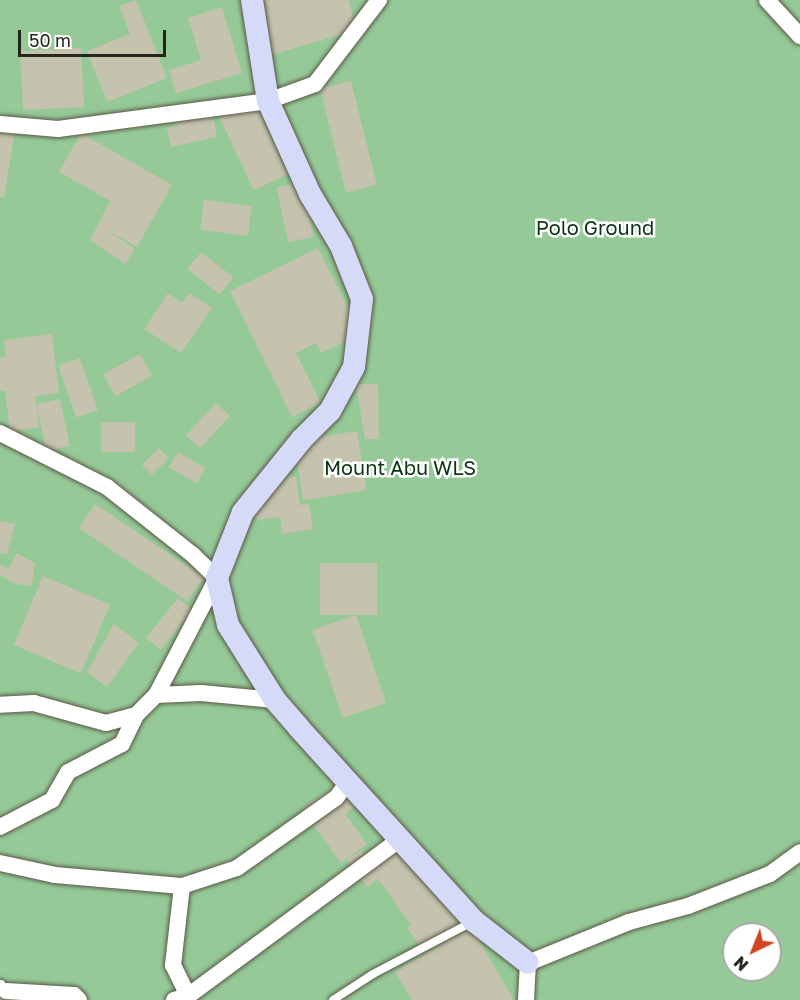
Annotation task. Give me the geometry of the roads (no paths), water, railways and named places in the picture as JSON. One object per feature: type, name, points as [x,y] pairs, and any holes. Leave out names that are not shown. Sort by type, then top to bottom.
[{"type":"main road","points":[[252,0],[268,100],[310,194],[340,246],[362,299],[354,367],[330,411],[302,439],[243,512],[217,578],[228,625],[275,700],[474,921],[528,963]]},
{"type":"street","points":[[0,124],[58,129],[268,100],[315,84],[379,0]]},
{"type":"street","points":[[767,0],[800,36]]},
{"type":"street","points":[[0,434],[106,487],[193,555],[217,578],[156,695],[136,715],[122,744],[68,772],[52,800],[0,827]]},
{"type":"street","points":[[156,695],[201,693],[275,700]]},
{"type":"street","points":[[0,705],[34,703],[106,723],[136,715]]},
{"type":"street","points":[[0,863],[55,875],[182,886],[237,868],[336,798],[349,781]]},
{"type":"street","points":[[182,886],[173,965],[181,998],[400,839]]},
{"type":"street","points":[[526,1000],[528,963],[629,922],[688,906],[770,874],[800,852]]},
{"type":"street","points":[[3,988],[74,995],[79,1000]]},
{"type":"lane","points":[[333,1000],[373,974],[474,921]]},
{"type":"park label","name":"Polo Ground","points":[[595,227]]},
{"type":"park label","name":"Mount Abu WLS","points":[[400,467]]}]
